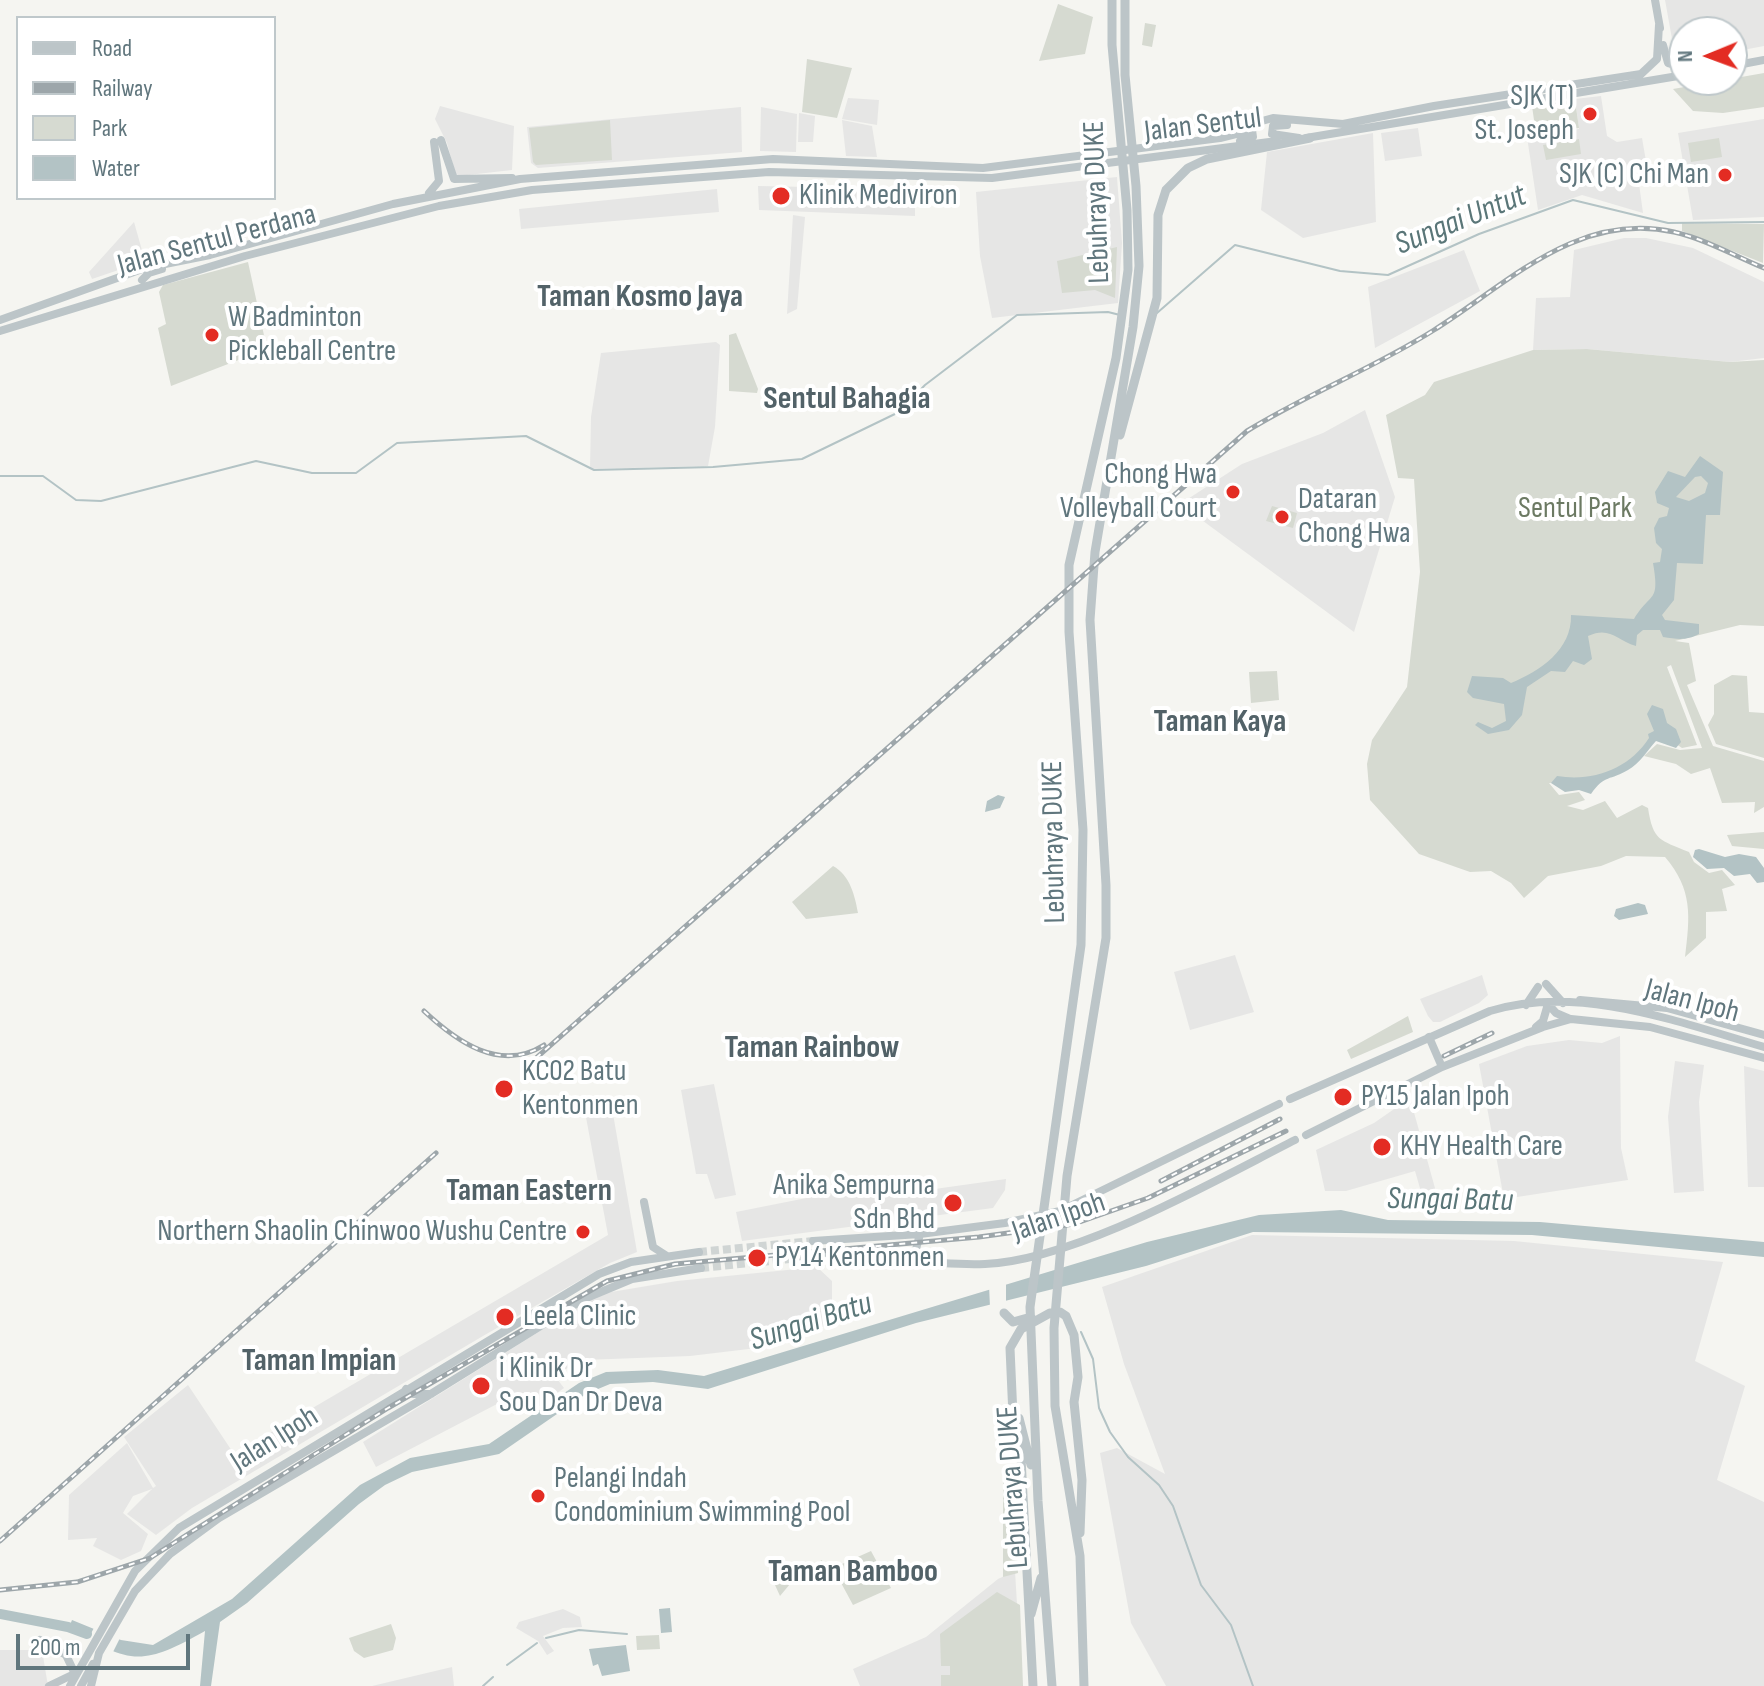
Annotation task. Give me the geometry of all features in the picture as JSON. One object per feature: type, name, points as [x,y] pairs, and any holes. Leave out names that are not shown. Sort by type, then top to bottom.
[{"type":"highway","name":"Lebuhraya DUKE","points":[[1050,1686],[1031,1359],[1032,1289],[1081,931],[1083,830],[1069,632],[1069,565],[1116,358],[1128,270],[1127,210],[1112,45],[1112,0]]},
{"type":"highway","name":"Lebuhraya DUKE","points":[[1084,1686],[1080,1556],[1055,1406],[1054,1363],[1067,1176],[1106,938],[1106,885],[1090,620],[1095,552],[1139,266],[1136,186],[1125,75],[1125,0]]},
{"type":"highway","points":[[1108,482],[1157,298],[1158,215],[1168,187],[1188,168],[1207,159],[1310,138]]},
{"type":"highway","points":[[1004,1313],[1008,1321],[1016,1322],[1048,1311],[1060,1312],[1074,1330],[1077,1369],[1074,1402],[1082,1480],[1080,1556]]},
{"type":"highway","points":[[1033,1686],[1021,1458],[1013,1416],[1010,1348],[1021,1329],[1043,1315],[1060,1312]]},
{"type":"highway","points":[[1021,1329],[1013,1347],[1014,1383],[1038,1501]]},
{"type":"highway","points":[[1030,1617],[1043,1562]]},
{"type":"main road","points":[[1655,0],[1668,63]]},
{"type":"main road","name":"Jalan Sentul","points":[[520,179],[773,159],[983,168],[1167,144],[1273,118],[1343,124],[1434,106],[1641,74],[1657,59],[1659,25]]},
{"type":"main road","name":"Jalan Sentul","points":[[448,204],[532,190],[767,172],[992,178],[1310,138],[1668,78]]},
{"type":"main road","points":[[1310,138],[1274,136],[1271,129],[1277,125],[1343,124]]},
{"type":"main road","points":[[1165,155],[1249,139],[1254,133],[1250,129],[1220,138],[1167,144]]},
{"type":"main road","points":[[422,198],[438,185],[437,141],[452,175],[459,181],[520,179]]},
{"type":"main road","name":"Jalan Sentul Perdana","points":[[0,320],[145,268],[210,255],[422,198],[520,179]]},
{"type":"main road","name":"Jalan Sentul Perdana","points":[[0,331],[143,282],[448,204]]},
{"type":"main road","points":[[102,284],[133,277],[143,282],[149,273],[210,255]]},
{"type":"main road","points":[[1525,1005],[1542,985],[1563,1003],[1598,999],[1651,1005],[1764,1035]]},
{"type":"main road","name":"Jalan Ipoh","points":[[1290,1099],[1490,1011],[1525,1005],[1563,1003],[1649,1014],[1764,1047]]},
{"type":"main road","points":[[1548,1004],[1556,1013],[1571,1019]]},
{"type":"main road","points":[[1530,1033],[1543,1021],[1548,1004]]},
{"type":"main road","name":"Jalan Ipoh","points":[[1306,1135],[1442,1067],[1571,1019],[1650,1027],[1764,1058]]},
{"type":"main road","points":[[1429,1037],[1442,1067]]},
{"type":"main road","name":"Jalan Ipoh","points":[[813,1241],[920,1234],[1005,1223],[1060,1211],[1279,1104]]},
{"type":"main road","name":"Jalan Ipoh","points":[[820,1256],[986,1264],[1031,1256],[1070,1244],[1144,1213],[1295,1140]]},
{"type":"main road","points":[[644,1202],[653,1247],[668,1256]]},
{"type":"main road","points":[[868,1257],[915,1253],[920,1234]]},
{"type":"main road","name":"Jalan Ipoh","points":[[91,1686],[98,1648],[135,1571],[173,1532],[607,1270],[699,1252]]},
{"type":"main road","name":"Jalan Ipoh","points":[[109,1625],[139,1586],[179,1546],[219,1518],[606,1288],[653,1274],[701,1268]]},
{"type":"main road","points":[[402,1411],[409,1389],[431,1394]]},
{"type":"main road","points":[[40,1640],[66,1655],[75,1674]]},
{"type":"main road","points":[[70,1686],[86,1658],[98,1648]]},
{"type":"main road","points":[[81,1686],[98,1648]]},
{"type":"main road","points":[[49,1686],[75,1674]]},
{"type":"shaded area","points":[[1665,0],[1764,0],[1764,46],[1748,49],[1748,16],[1668,17]]},
{"type":"shaded area","points":[[1601,96],[1607,136],[1617,142],[1642,138],[1647,167],[1637,169],[1643,213],[1582,195],[1538,210],[1527,137],[1579,129],[1575,99]]},
{"type":"shaded area","points":[[848,98],[879,100],[877,125],[842,119]]},
{"type":"shaded area","points":[[440,106],[514,126],[512,170],[459,176],[455,173],[447,143],[435,119]]},
{"type":"shaded area","points":[[741,107],[742,152],[538,168],[531,163],[527,127]]},
{"type":"shaded area","points":[[761,107],[797,114],[796,152],[760,151]]},
{"type":"shaded area","points":[[799,113],[815,116],[813,142],[798,142]]},
{"type":"shaded area","name":"SJK (C) Chi Man","points":[[1764,119],[1764,217],[1693,220],[1678,133]]},
{"type":"shaded area","points":[[842,120],[872,126],[877,157],[846,156]]},
{"type":"shaded area","points":[[1418,128],[1422,156],[1385,161],[1381,133]]},
{"type":"shaded area","points":[[1373,133],[1376,222],[1303,238],[1261,210],[1267,152]]},
{"type":"shaded area","points":[[1117,177],[1122,243],[1118,303],[992,318],[980,256],[976,192]]},
{"type":"shaded area","points":[[758,186],[915,189],[915,216],[759,210]]},
{"type":"shaded area","points":[[717,189],[719,212],[521,229],[519,209]]},
{"type":"shaded area","points":[[793,215],[805,217],[797,309],[787,314]]},
{"type":"shaded area","points":[[134,222],[145,261],[92,279],[89,272]]},
{"type":"shaded area","points":[[1624,238],[1646,238],[1693,248],[1764,282],[1764,358],[1730,362],[1587,349],[1533,350],[1536,298],[1570,297],[1574,250]]},
{"type":"shaded area","points":[[1464,250],[1480,291],[1375,348],[1368,287]]},
{"type":"shaded area","points":[[716,342],[720,345],[715,427],[708,466],[590,469],[591,417],[601,353]]},
{"type":"shaded area","points":[[1365,410],[1395,497],[1354,632],[1180,504],[1242,464],[1323,433]]},
{"type":"shaded area","points":[[1235,955],[1254,1012],[1190,1030],[1174,972]]},
{"type":"shaded area","points":[[1482,975],[1488,995],[1479,1003],[1440,1022],[1433,1022],[1420,999]]},
{"type":"shaded area","points":[[1620,1036],[1621,1148],[1628,1180],[1504,1199],[1479,1064],[1527,1046],[1569,1040],[1602,1043]]},
{"type":"shaded area","points":[[1675,1061],[1704,1065],[1699,1102],[1704,1191],[1674,1193],[1668,1117]]},
{"type":"shaded area","points":[[1744,1066],[1764,1071],[1764,1187],[1748,1187]]},
{"type":"shaded area","points":[[714,1084],[736,1195],[715,1199],[707,1174],[696,1174],[681,1090]]},
{"type":"shaded area","points":[[1410,1098],[1438,1199],[1424,1202],[1415,1171],[1346,1191],[1325,1191],[1316,1150],[1374,1123]]},
{"type":"shaded area","points":[[612,1108],[637,1252],[610,1263],[483,1336],[192,1508],[156,1535],[127,1514],[152,1489],[133,1496],[123,1513],[148,1534],[141,1551],[121,1560],[93,1546],[97,1538],[68,1540],[69,1495],[127,1443],[153,1488],[156,1486],[124,1437],[188,1385],[234,1454],[608,1235],[585,1112]]},
{"type":"shaded area","points":[[1006,1179],[1005,1190],[993,1208],[742,1241],[736,1212],[862,1187],[904,1185],[906,1193]]},
{"type":"shaded area","points":[[1252,1235],[1514,1241],[1723,1262],[1695,1361],[1745,1386],[1717,1480],[1764,1502],[1764,1686],[1166,1686],[1131,1623],[1100,1453],[1117,1448],[1165,1474],[1124,1364],[1102,1287]]},
{"type":"shaded area","points":[[817,1267],[832,1281],[832,1324],[757,1348],[690,1356],[584,1360],[554,1375],[564,1388],[535,1409],[520,1392],[376,1467],[363,1442],[599,1294],[677,1281]]},
{"type":"shaded area","points":[[1015,1571],[1022,1686],[860,1686],[853,1669],[926,1637],[998,1579]]},
{"type":"shaded area","points":[[563,1609],[580,1617],[582,1627],[563,1628],[543,1636],[554,1651],[547,1655],[538,1641],[516,1628],[519,1622]]},
{"type":"shaded area","points":[[0,1650],[42,1650],[48,1686],[0,1686]]},
{"type":"shaded area","points":[[452,1667],[454,1686],[372,1686]]},
{"type":"green space","points":[[1058,4],[1093,17],[1085,54],[1039,61]]},
{"type":"green space","points":[[1145,23],[1156,25],[1152,47],[1142,45]]},
{"type":"green space","points":[[807,59],[852,68],[837,118],[802,112]]},
{"type":"green space","points":[[1764,73],[1764,107],[1723,113],[1693,111],[1679,96],[1748,96],[1748,76]]},
{"type":"green space","points":[[1575,100],[1579,128],[1536,134],[1532,106]]},
{"type":"green space","points":[[610,120],[612,160],[536,165],[533,162],[529,128]]},
{"type":"green space","points":[[1719,138],[1722,157],[1691,162],[1688,143]]},
{"type":"green space","points":[[1579,139],[1581,154],[1546,160],[1543,145]]},
{"type":"green space","points":[[1682,223],[1764,224],[1763,263],[1682,231]]},
{"type":"green space","points":[[1117,247],[1115,298],[1095,290],[1062,293],[1057,261]]},
{"type":"green space","name":"W Badminton Pickleball Centre","points":[[248,262],[267,349],[171,386],[158,328],[166,324],[159,292],[163,285]]},
{"type":"green space","points":[[736,333],[757,393],[729,391],[729,335]]},
{"type":"green space","name":"Sentul Park","points":[[1587,349],[1730,362],[1764,360],[1764,626],[1740,625],[1675,641],[1689,643],[1696,681],[1687,685],[1713,746],[1764,761],[1764,807],[1754,813],[1755,802],[1722,803],[1710,768],[1691,774],[1676,764],[1644,756],[1657,744],[1680,750],[1702,748],[1671,665],[1667,667],[1697,745],[1682,748],[1658,732],[1635,760],[1587,782],[1549,783],[1559,795],[1579,792],[1585,800],[1567,806],[1583,810],[1605,801],[1617,818],[1642,805],[1648,808],[1652,827],[1660,838],[1689,852],[1694,862],[1709,873],[1722,870],[1735,885],[1722,889],[1727,911],[1706,912],[1706,938],[1685,957],[1688,916],[1685,892],[1665,857],[1626,856],[1601,866],[1548,876],[1524,898],[1511,883],[1491,871],[1470,872],[1419,854],[1370,800],[1367,764],[1372,740],[1407,687],[1420,572],[1414,479],[1398,478],[1386,415],[1425,395],[1434,382],[1533,350]]},
{"type":"green space","name":"Dataran Chong Hwa","points":[[1272,506],[1297,513],[1293,528],[1266,521]]},
{"type":"green space","points":[[1277,671],[1279,700],[1251,703],[1249,672]]},
{"type":"green space","points":[[1732,675],[1747,676],[1749,712],[1764,713],[1764,758],[1716,744],[1708,725],[1714,714],[1714,685]]},
{"type":"green space","points":[[1764,832],[1764,849],[1732,846],[1727,835]]},
{"type":"green space","points":[[833,866],[848,880],[858,913],[806,919],[792,902]]},
{"type":"green space","points":[[1408,1016],[1413,1032],[1351,1059],[1347,1050]]},
{"type":"green space","points":[[1010,1477],[1014,1484],[1018,1573],[1003,1577],[1003,1482]]},
{"type":"green space","points":[[871,1551],[891,1588],[853,1605],[833,1568]]},
{"type":"green space","points":[[822,1560],[823,1567],[790,1584],[780,1596],[775,1585]]},
{"type":"green space","points":[[997,1592],[1020,1605],[1023,1686],[941,1686],[941,1675],[950,1675],[950,1666],[941,1666],[940,1634]]},
{"type":"green space","points":[[391,1624],[396,1638],[393,1650],[364,1658],[354,1651],[349,1638]]},
{"type":"green space","points":[[659,1635],[660,1649],[637,1650],[636,1636]]},
{"type":"water","points":[[1700,456],[1723,472],[1720,515],[1706,515],[1703,564],[1677,563],[1674,600],[1662,615],[1665,620],[1699,624],[1699,634],[1677,639],[1663,637],[1660,630],[1643,630],[1637,635],[1636,646],[1608,633],[1588,636],[1592,659],[1584,665],[1573,661],[1565,672],[1551,671],[1527,687],[1522,715],[1509,730],[1488,734],[1475,725],[1478,722],[1492,728],[1506,721],[1504,704],[1473,698],[1467,692],[1472,676],[1503,678],[1511,683],[1533,672],[1560,649],[1570,627],[1571,615],[1634,619],[1655,591],[1653,563],[1660,562],[1662,549],[1656,543],[1654,528],[1659,518],[1667,516],[1669,508],[1657,503],[1655,492],[1668,471],[1685,477]],"holes":[[[1701,476],[1708,483],[1705,493],[1689,501],[1676,497],[1695,477]]]},
{"type":"water","points":[[1652,705],[1663,709],[1667,723],[1676,729],[1681,742],[1676,748],[1656,741],[1632,767],[1604,781],[1591,794],[1579,790],[1565,792],[1551,783],[1557,776],[1597,775],[1631,758],[1649,738],[1648,734],[1654,731],[1647,714]]},
{"type":"water","points":[[998,795],[1005,797],[1000,808],[985,812],[987,801]]},
{"type":"water","points":[[1695,850],[1725,857],[1739,854],[1756,857],[1764,868],[1764,882],[1757,883],[1750,874],[1734,876],[1724,868],[1707,869],[1693,857]]},
{"type":"water","points":[[1638,903],[1645,905],[1648,914],[1619,920],[1614,916],[1616,909]]},
{"type":"water","points":[[1341,1210],[1388,1220],[1540,1222],[1764,1242],[1764,1257],[1532,1235],[1253,1232],[1146,1266],[916,1323],[708,1389],[653,1382],[610,1384],[586,1394],[499,1454],[412,1472],[385,1485],[359,1504],[247,1603],[220,1622],[211,1686],[200,1686],[205,1631],[167,1650],[137,1656],[107,1648],[70,1625],[72,1620],[121,1640],[153,1645],[232,1599],[360,1485],[410,1458],[489,1444],[579,1383],[606,1372],[658,1370],[704,1376],[1147,1242],[1259,1215]]},
{"type":"water","points":[[670,1608],[672,1632],[661,1633],[659,1609]]},
{"type":"water","points":[[626,1645],[630,1671],[602,1676],[598,1664],[593,1666],[589,1649]]},
{"type":"pier","points":[[1006,1280],[1006,1303],[990,1307],[989,1285]]},
{"type":"pier","points":[[96,1624],[121,1636],[112,1654],[87,1641]]},
{"type":"waterway","name":"Sungai Untut","points":[[1157,313],[1235,245],[1340,271],[1388,275],[1479,234],[1573,200],[1668,223],[1764,222]]},
{"type":"waterway","points":[[0,476],[43,476],[76,500],[101,501],[256,461],[312,473],[356,473],[397,443],[526,436],[594,470],[713,467],[802,459],[899,412],[925,385],[1017,315],[1108,312],[1120,315]]},
{"type":"waterway","points":[[1081,1332],[1093,1359],[1099,1408],[1110,1432],[1128,1457],[1159,1485],[1173,1506],[1201,1585],[1231,1625],[1253,1686]]},
{"type":"waterway","name":"Sungai Batu","points":[[0,1614],[68,1627],[87,1634]]},
{"type":"waterway","points":[[546,1638],[579,1630],[627,1634]]},
{"type":"waterway","points":[[507,1665],[537,1643]]},
{"type":"waterway","points":[[483,1686],[493,1677]]},
{"type":"tunnel","points":[[699,1252],[813,1241]]},
{"type":"tunnel","points":[[701,1268],[820,1256]]},
{"type":"railway","points":[[536,1058],[1247,431],[1411,344],[1517,273],[1575,241],[1606,232],[1639,228],[1674,232],[1708,243],[1764,268]]},
{"type":"railway","points":[[424,1011],[450,1033],[480,1050],[511,1056],[528,1053],[544,1045]]},
{"type":"railway","points":[[1444,1056],[1492,1033]]},
{"type":"railway","points":[[1161,1181],[1280,1119]]},
{"type":"railway","points":[[0,1590],[77,1582],[150,1558],[388,1408],[607,1281],[675,1264],[979,1237],[1074,1224],[1148,1198],[1286,1131]]},
{"type":"railway","points":[[0,1541],[436,1153]]},
{"type":"place","name":"SJK (T) St. Joseph","points":[[1590,114]]},
{"type":"place","name":"SJK (C) Chi Man","points":[[1725,175]]},
{"type":"place","name":"Klinik Mediviron","points":[[781,196]]},
{"type":"place","name":"W Badminton Pickleball Centre","points":[[212,335]]},
{"type":"place","name":"Chong Hwa Volleyball Court","points":[[1233,492]]},
{"type":"place","name":"Dataran Chong Hwa","points":[[1282,517]]},
{"type":"place","name":"KC02 Batu Kentonmen","points":[[504,1089]]},
{"type":"place","name":"PY15 Jalan Ipoh","points":[[1343,1097]]},
{"type":"place","name":"KHY Health Care","points":[[1382,1147]]},
{"type":"place","name":"Anika Sempurna Sdn Bhd","points":[[953,1203]]},
{"type":"place","name":"Northern Shaolin Chinwoo Wushu Centre","points":[[583,1232]]},
{"type":"place","name":"PY14 Kentonmen","points":[[757,1258]]},
{"type":"place","name":"Leela Clinic","points":[[505,1317]]},
{"type":"place","name":"i Klinik Dr Sou Dan Dr Deva","points":[[481,1386]]},
{"type":"place","name":"Pelangi Indah Condominium Swimming Pool","points":[[538,1496]]},
{"type":"district","name":"Taman Kosmo Jaya","points":[[640,298]]},
{"type":"district","name":"Sentul Bahagia","points":[[847,400]]},
{"type":"district","name":"Taman Kaya","points":[[1220,723]]},
{"type":"district","name":"Taman Rainbow","points":[[812,1049]]},
{"type":"district","name":"Taman Eastern","points":[[529,1192]]},
{"type":"district","name":"Taman Impian","points":[[319,1362]]},
{"type":"district","name":"Taman Bamboo","points":[[853,1573]]}]
